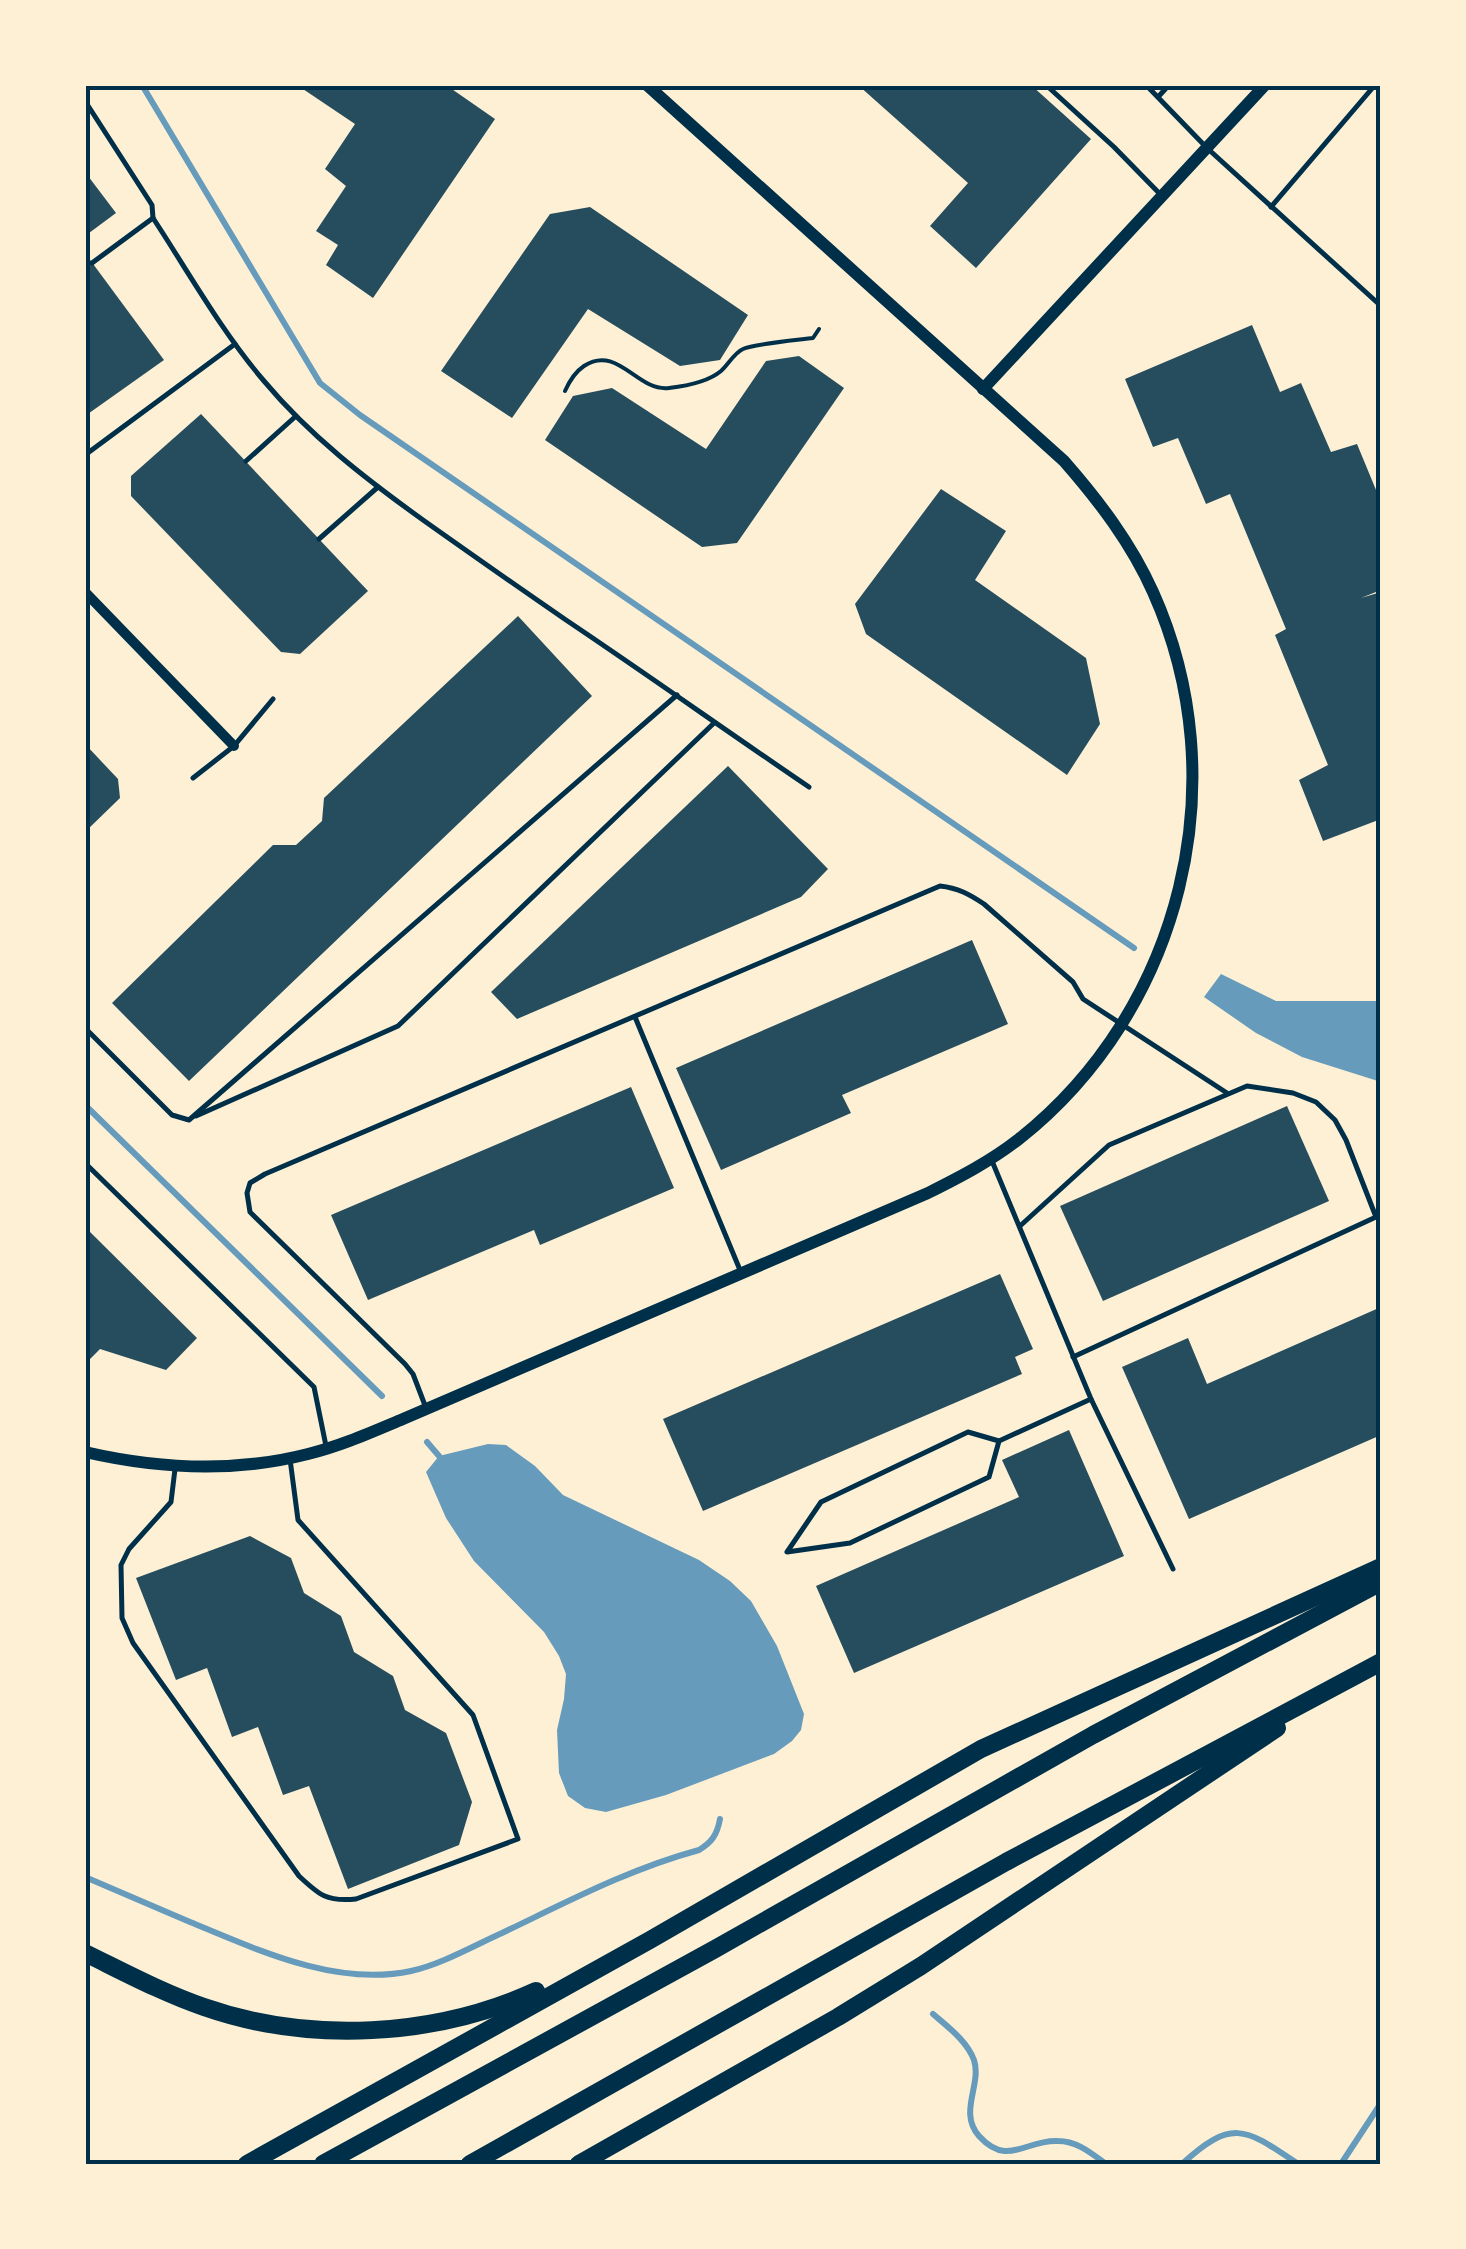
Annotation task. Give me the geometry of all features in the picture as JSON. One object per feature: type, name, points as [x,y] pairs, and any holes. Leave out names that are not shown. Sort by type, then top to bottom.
[{"type":"highway","points":[[248,2164],[650,1940],[981,1749],[1381,1567]]},
{"type":"highway","points":[[323,2164],[715,1950],[1093,1735],[1381,1582]]},
{"type":"highway","points":[[470,2164],[1006,1862],[1381,1662]]},
{"type":"highway","points":[[579,2164],[922,1966],[1361,1673]]},
{"type":"highway","points":[[85,1953],[204,2007],[258,2021],[340,2031],[439,2024],[522,1998],[650,1940]]},
{"type":"highway","points":[[602,2164],[659,2118]]},
{"type":"street","points":[[86,1452],[175,1466],[236,1465],[290,1458],[326,1448],[928,1194],[991,1159],[1071,1091],[1121,1026],[1162,946],[1189,848],[1192,748],[1184,684],[1170,637],[1153,592],[1122,536],[1064,461],[649,85]]},
{"type":"street","points":[[982,389],[1265,85]]},
{"type":"street","points":[[85,592],[234,746]]},
{"type":"lane","points":[[1046,85],[1162,196]]},
{"type":"lane","points":[[1146,85],[1207,148],[1381,306]]},
{"type":"lane","points":[[1158,97],[1168,85]]},
{"type":"lane","points":[[1271,207],[1376,85]]},
{"type":"lane","points":[[85,101],[235,344],[296,416],[378,488],[810,787]]},
{"type":"lane","points":[[92,263],[154,218]]},
{"type":"lane","points":[[85,455],[235,344]]},
{"type":"lane","points":[[246,461],[296,416]]},
{"type":"lane","points":[[319,539],[378,488]]},
{"type":"lane","points":[[189,1120],[678,694]]},
{"type":"lane","points":[[194,778],[234,746],[273,700]]},
{"type":"lane","points":[[85,1028],[172,1115],[189,1120],[398,1026],[714,723]]},
{"type":"lane","points":[[427,1408],[405,1364],[250,1212],[246,1193],[250,1183],[940,886],[968,893],[984,904],[1073,982],[1083,999],[1227,1093]]},
{"type":"lane","points":[[635,1016],[741,1273]]},
{"type":"lane","points":[[1019,1226],[1109,1145],[1246,1086],[1293,1093],[1316,1102],[1335,1120],[1346,1140],[1376,1216],[1073,1357]]},
{"type":"lane","points":[[991,1159],[1091,1399],[1173,1569]]},
{"type":"lane","points":[[85,1163],[314,1387],[326,1448]]},
{"type":"lane","points":[[999,1441],[990,1477],[850,1543],[787,1552],[821,1502],[968,1432],[999,1441],[1091,1399]]},
{"type":"lane","points":[[85,1479],[86,1452]]},
{"type":"lane","points":[[175,1466],[171,1502],[128,1549],[121,1565],[122,1618],[126,1631],[299,1876],[328,1899],[356,1899],[518,1839],[473,1715],[298,1520],[290,1458]]},
{"type":"path","points":[[566,392],[576,372],[601,360],[616,363],[667,389],[700,382],[722,370],[743,349],[813,338],[819,329]]},
{"type":"water","points":[[1221,974],[1276,1001],[1381,1001],[1381,1082],[1302,1057],[1256,1033],[1204,997]]},
{"type":"water","points":[[488,1444],[506,1445],[535,1466],[563,1495],[699,1560],[751,1601],[777,1646],[804,1714],[801,1730],[792,1741],[774,1754],[666,1795],[606,1812],[585,1808],[568,1796],[559,1773],[557,1730],[566,1674],[559,1656],[544,1632],[474,1561],[446,1518],[426,1472],[439,1456]]},
{"type":"building","points":[[297,85],[446,85],[495,119],[373,298],[326,265],[338,245],[316,231],[346,186],[325,169],[355,124]]},
{"type":"building","points":[[858,85],[1031,85],[1091,139],[976,268],[930,226],[968,183]]},
{"type":"building","points":[[85,172],[116,213],[85,236]]},
{"type":"building","points":[[590,207],[748,315],[720,360],[680,366],[588,309],[512,418],[441,371],[550,214]]},
{"type":"building","points":[[85,253],[164,360],[85,416]]},
{"type":"building","points":[[1252,325],[1280,392],[1301,383],[1331,452],[1357,444],[1381,502],[1381,590],[1361,598],[1381,592],[1381,819],[1323,841],[1299,780],[1328,765],[1275,635],[1286,629],[1230,494],[1206,504],[1178,438],[1153,447],[1125,379]]},
{"type":"building","points":[[799,356],[844,388],[737,543],[702,547],[545,440],[573,396],[612,388],[706,449],[766,361]]},
{"type":"building","points":[[201,414],[368,591],[300,654],[281,652],[131,496],[131,476]]},
{"type":"building","points":[[941,489],[1006,531],[975,580],[1086,658],[1100,724],[1067,775],[866,634],[855,604]]},
{"type":"building","points":[[518,616],[592,696],[189,1081],[112,1003],[273,845],[296,845],[322,821],[324,798]]},
{"type":"building","points":[[85,744],[118,779],[120,798],[85,832]]},
{"type":"building","points":[[728,766],[828,869],[801,897],[517,1019],[491,992]]},
{"type":"building","points":[[972,940],[1008,1024],[842,1095],[851,1113],[721,1170],[676,1068]]},
{"type":"building","points":[[631,1087],[674,1188],[540,1245],[534,1230],[368,1300],[331,1215]]},
{"type":"building","points":[[1287,1106],[1329,1201],[1103,1301],[1060,1206]]},
{"type":"building","points":[[85,1227],[197,1338],[166,1370],[100,1349],[90,1359],[85,1354]]},
{"type":"building","points":[[1000,1274],[1033,1349],[1015,1357],[1022,1374],[703,1511],[663,1419]]},
{"type":"building","points":[[1381,1307],[1381,1435],[1189,1519],[1122,1367],[1188,1338],[1207,1384]]},
{"type":"building","points":[[1069,1430],[1124,1556],[854,1673],[816,1586],[1019,1497],[1002,1460]]},
{"type":"building","points":[[250,1536],[291,1558],[304,1593],[341,1616],[354,1652],[393,1676],[405,1710],[446,1733],[472,1802],[459,1845],[348,1889],[309,1786],[283,1795],[258,1727],[232,1737],[207,1668],[176,1680],[136,1578]]},
{"type":"waterway","points":[[142,85],[320,383],[360,415],[1134,948]]},
{"type":"waterway","points":[[85,1105],[382,1396]]},
{"type":"waterway","points":[[427,1442],[439,1456]]},
{"type":"waterway","points":[[85,1877],[270,1954],[326,1970],[383,1975],[434,1964],[623,1876],[699,1850],[713,1838],[720,1819]]},
{"type":"waterway","points":[[933,2014],[962,2041],[974,2060],[970,2118],[989,2145],[1008,2151],[1065,2142],[1084,2148],[1106,2164]]},
{"type":"waterway","points":[[1341,2164],[1381,2103]]},
{"type":"waterway","points":[[1182,2164],[1214,2139],[1240,2133],[1252,2136],[1298,2164]]}]
